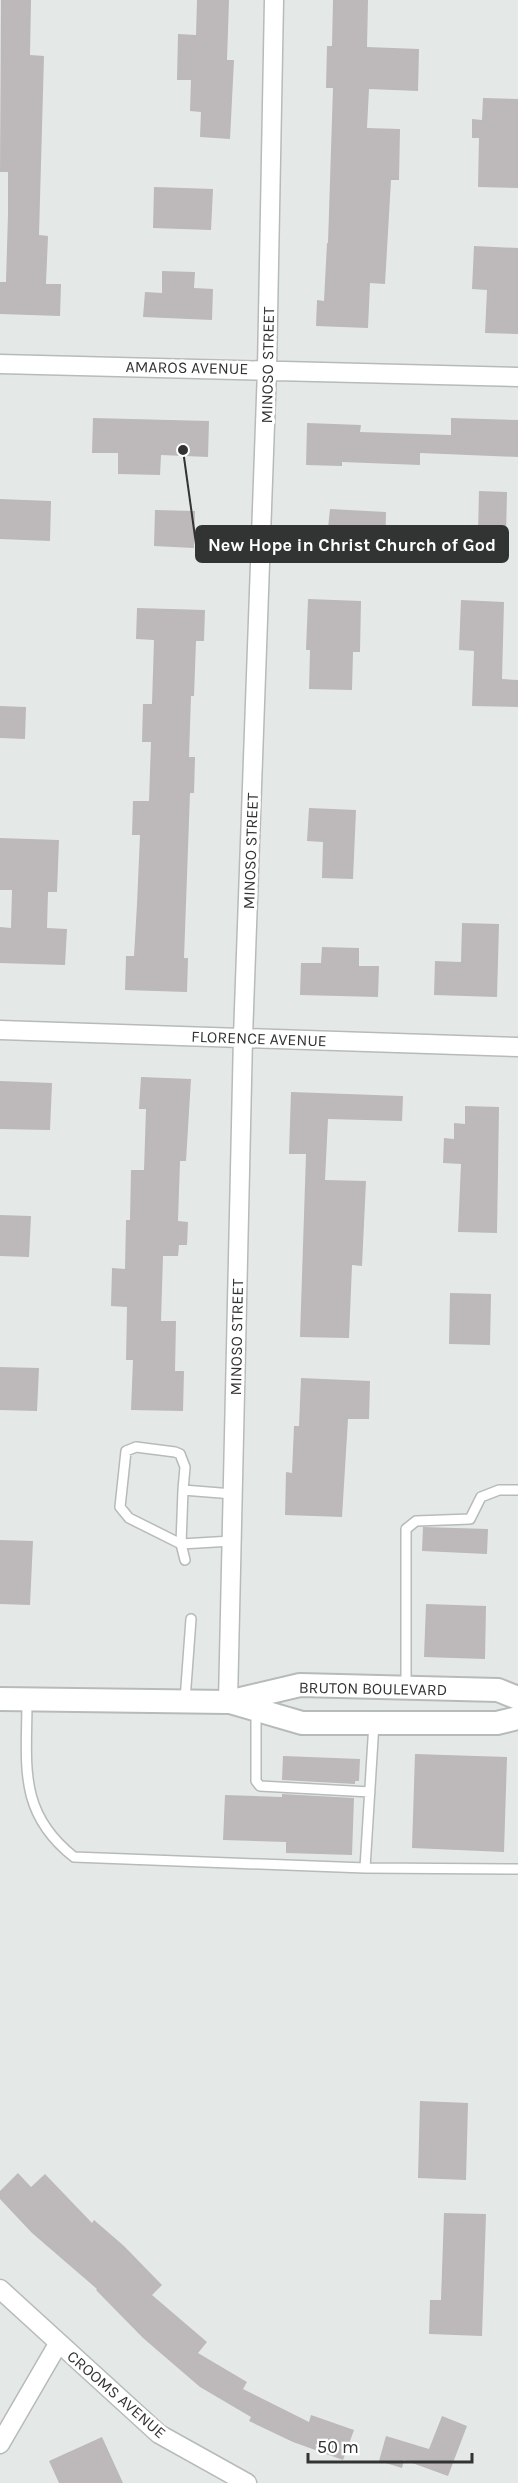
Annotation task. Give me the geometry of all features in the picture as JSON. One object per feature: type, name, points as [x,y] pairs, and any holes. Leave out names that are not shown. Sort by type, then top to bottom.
[{"type":"street","name":"MINOSO STREET","points":[[228,1702],[243,1037],[267,369],[274,0]]},
{"type":"street","name":"AMAROS AVENUE","points":[[0,364],[518,377]]},
{"type":"street","name":"FLORENCE AVENUE","points":[[0,1030],[518,1047]]},
{"type":"street","name":"BRUTON BOULEVARD","points":[[228,1702],[300,1685],[498,1690],[518,1698]]},
{"type":"street","name":"BRUTON BOULEVARD","points":[[0,1699],[228,1702],[302,1723],[497,1722],[518,1718]]},
{"type":"street","name":"CROOMS AVENUE","points":[[0,2289],[159,2434],[247,2483]]},
{"type":"street","points":[[0,2444],[58,2344]]},
{"type":"lane","points":[[185,1560],[181,1544],[185,1467],[180,1454],[136,1447],[126,1451],[120,1506],[129,1518],[181,1544],[232,1541]]},
{"type":"lane","points":[[183,1490],[233,1494]]},
{"type":"lane","points":[[406,1688],[406,1529],[416,1521],[470,1519],[482,1497],[499,1490],[518,1490]]},
{"type":"lane","points":[[185,1701],[192,1619]]},
{"type":"lane","points":[[27,1699],[27,1779],[38,1817],[55,1842],[74,1857],[366,1868],[518,1869]]},
{"type":"lane","points":[[256,1710],[256,1781],[260,1786],[370,1792]]},
{"type":"lane","points":[[366,1868],[374,1723]]},
{"type":"building","points":[[1,0],[31,0],[30,55],[44,56],[39,235],[48,236],[46,284],[61,284],[60,316],[0,314],[0,282],[6,282],[8,214],[8,172],[0,172]]},
{"type":"building","points":[[197,0],[229,0],[227,60],[234,60],[230,139],[200,137],[201,112],[190,111],[191,80],[177,80],[178,34],[196,35]]},
{"type":"building","points":[[333,0],[368,0],[367,47],[419,49],[418,91],[369,89],[367,128],[400,129],[399,180],[391,180],[385,284],[370,283],[368,328],[316,326],[317,300],[324,301],[328,243],[333,88],[326,88],[327,46],[332,46]]},
{"type":"building","points":[[483,98],[518,99],[518,188],[478,187],[479,138],[472,138],[472,119],[482,120]]},
{"type":"building","points":[[154,187],[213,189],[211,230],[153,228]]},
{"type":"building","points":[[474,246],[518,248],[518,334],[485,333],[487,290],[472,289]]},
{"type":"building","points":[[162,271],[195,272],[194,288],[213,289],[212,320],[143,317],[145,292],[162,293]]},
{"type":"building","points":[[93,418],[209,421],[208,457],[161,455],[160,475],[118,474],[118,453],[92,453]]},
{"type":"building","points":[[451,418],[518,420],[518,457],[420,453],[420,465],[342,462],[342,466],[306,465],[307,423],[361,425],[360,432],[451,435]]},
{"type":"building","points":[[479,491],[507,492],[506,536],[478,535]]},
{"type":"building","points":[[0,499],[51,501],[50,541],[0,539]]},
{"type":"building","points":[[330,509],[386,512],[385,551],[317,549],[318,528],[328,528]]},
{"type":"building","points":[[155,510],[195,511],[194,548],[154,546]]},
{"type":"building","points":[[308,599],[361,601],[360,652],[353,652],[352,690],[309,689],[310,650],[306,650]]},
{"type":"building","points":[[461,600],[504,602],[502,679],[518,680],[518,707],[472,706],[474,651],[459,650]]},
{"type":"building","points":[[137,608],[205,610],[204,641],[196,641],[194,696],[191,696],[189,757],[195,757],[194,793],[190,793],[184,958],[188,958],[187,992],[125,990],[126,956],[134,956],[140,835],[132,835],[133,801],[149,801],[151,742],[142,742],[143,704],[152,704],[154,640],[136,639]]},
{"type":"building","points":[[0,706],[26,707],[25,739],[0,738]]},
{"type":"building","points":[[309,808],[356,810],[353,879],[322,878],[323,842],[307,841]]},
{"type":"building","points":[[0,838],[59,840],[57,892],[48,892],[47,928],[67,929],[65,965],[0,963],[0,927],[11,928],[12,890],[0,890]]},
{"type":"building","points":[[462,923],[499,924],[497,997],[434,995],[435,961],[461,962]]},
{"type":"building","points":[[322,947],[359,948],[359,966],[379,966],[378,997],[300,995],[301,963],[321,963]]},
{"type":"building","points":[[141,1077],[191,1079],[186,1161],[180,1161],[178,1221],[188,1222],[187,1245],[179,1245],[178,1256],[163,1256],[161,1321],[176,1321],[175,1371],[184,1371],[183,1411],[131,1410],[133,1360],[126,1360],[127,1307],[111,1306],[112,1268],[125,1269],[126,1220],[130,1220],[131,1170],[144,1170],[146,1109],[139,1109]]},
{"type":"building","points":[[0,1081],[52,1083],[50,1130],[0,1129]]},
{"type":"building","points":[[291,1092],[403,1096],[402,1121],[328,1119],[325,1180],[366,1181],[362,1266],[352,1265],[349,1338],[300,1337],[306,1154],[289,1154]]},
{"type":"building","points":[[465,1106],[499,1107],[497,1233],[458,1232],[461,1164],[443,1163],[444,1138],[454,1139],[454,1123],[465,1124]]},
{"type":"building","points":[[0,1215],[31,1216],[29,1257],[0,1256]]},
{"type":"building","points":[[450,1293],[491,1294],[490,1345],[449,1344]]},
{"type":"building","points":[[0,1367],[39,1368],[37,1411],[0,1410]]},
{"type":"building","points":[[301,1378],[370,1381],[369,1419],[348,1419],[342,1517],[285,1515],[286,1472],[292,1473],[294,1426],[299,1426]]},
{"type":"building","points":[[423,1527],[488,1529],[487,1554],[422,1551]]},
{"type":"building","points":[[0,1540],[33,1541],[30,1605],[0,1604]]},
{"type":"building","points":[[426,1604],[486,1606],[485,1659],[424,1657]]},
{"type":"building","points":[[415,1754],[507,1757],[504,1852],[412,1848]]},
{"type":"building","points":[[283,1756],[360,1759],[359,1781],[355,1781],[355,1784],[282,1780]]},
{"type":"building","points":[[282,1794],[354,1798],[352,1855],[286,1853],[286,1842],[223,1840],[225,1795],[282,1797]]},
{"type":"building","points":[[420,2101],[468,2103],[466,2180],[418,2178]]},
{"type":"building","points":[[18,2173],[31,2187],[45,2174],[92,2223],[94,2220],[124,2246],[162,2285],[152,2295],[207,2342],[198,2353],[247,2382],[243,2389],[309,2422],[311,2415],[354,2430],[343,2460],[293,2442],[249,2421],[251,2417],[200,2387],[143,2338],[97,2289],[32,2233],[0,2199],[0,2191]]},
{"type":"building","points":[[444,2213],[486,2214],[482,2336],[429,2334],[430,2300],[441,2300]]},
{"type":"building","points":[[442,2416],[467,2426],[448,2476],[404,2460],[402,2468],[379,2461],[386,2436],[429,2449]]},
{"type":"building","points":[[102,2437],[123,2483],[59,2483],[49,2461]]},
{"type":"place","name":"New Hope in Christ Church of God","points":[[183,450]]}]
